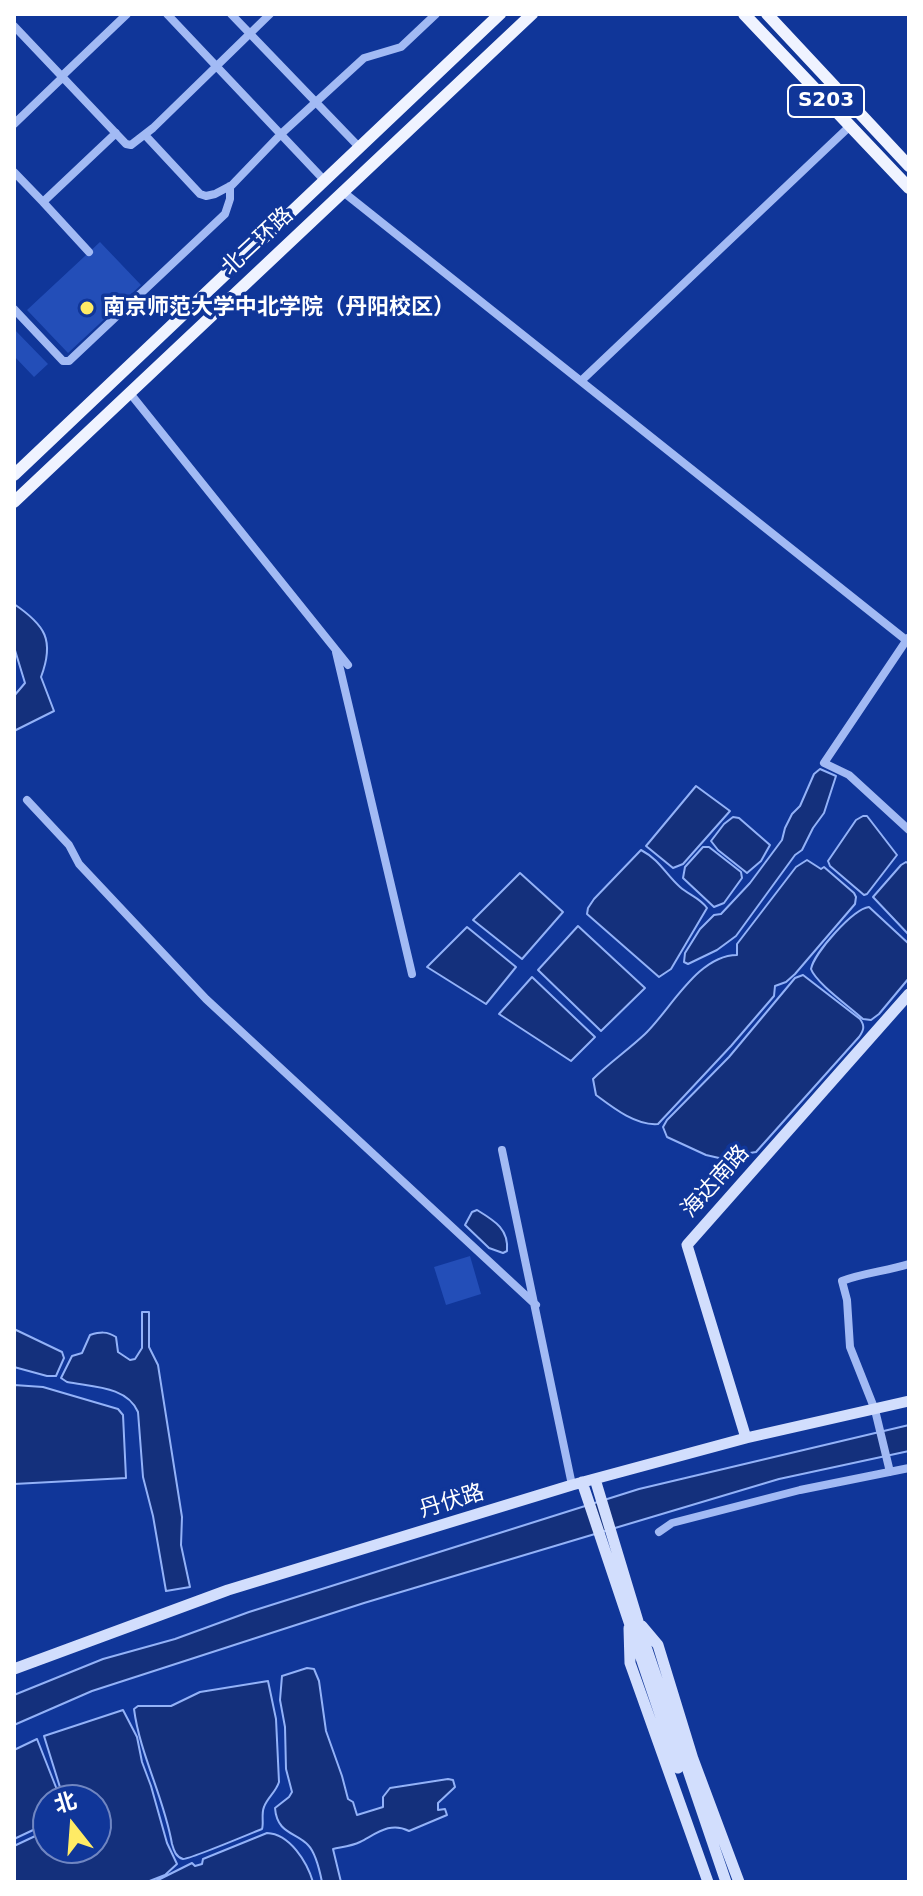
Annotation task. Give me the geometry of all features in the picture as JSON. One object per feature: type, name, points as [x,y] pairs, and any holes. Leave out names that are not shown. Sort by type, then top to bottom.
[{"type":"main road","name":"北二环路","points":[[14,475],[500,14]]},
{"type":"main road","name":"北二环路","points":[[14,502],[532,14]]},
{"type":"main road","name":"S203","points":[[744,14],[909,188]]},
{"type":"main road","name":"S203","points":[[767,14],[909,166]]},
{"type":"main road","points":[[850,126],[861,114]]},
{"type":"main road","points":[[326,178],[342,191]]},
{"type":"main road","points":[[117,376],[129,392]]},
{"type":"main road","name":"海达南路","points":[[746,1438],[687,1245],[909,994]]},
{"type":"main road","name":"丹伏路","points":[[14,1669],[228,1590],[577,1484],[746,1438],[909,1401]]},
{"type":"main road","points":[[595,1479],[634,1624],[719,1882]]},
{"type":"main road","points":[[577,1484],[588,1501],[726,1882]]},
{"type":"main road","points":[[634,1624],[628,1644],[630,1663],[708,1882]]},
{"type":"main road","points":[[634,1624],[658,1645],[693,1759],[739,1882]]},
{"type":"street","points":[[14,124],[127,14]]},
{"type":"street","points":[[167,14],[326,178]]},
{"type":"street","points":[[231,14],[359,147]]},
{"type":"street","points":[[14,26],[126,144],[131,145],[270,14]]},
{"type":"street","points":[[145,135],[200,194],[215,194],[230,186],[364,58],[401,47],[436,14]]},
{"type":"street","points":[[581,381],[850,126]]},
{"type":"street","points":[[43,202],[116,133]]},
{"type":"street","points":[[14,172],[89,252]]},
{"type":"street","points":[[14,309],[63,361],[69,361],[225,214],[230,186]]},
{"type":"street","points":[[342,191],[908,638],[824,763],[849,775],[909,830]]},
{"type":"street","points":[[129,392],[348,665]]},
{"type":"street","points":[[335,650],[412,974]]},
{"type":"street","points":[[27,800],[69,845],[79,864],[206,999],[536,1305]]},
{"type":"street","points":[[502,1150],[577,1484]]},
{"type":"street","points":[[890,1468],[875,1410],[850,1347],[847,1300],[842,1281],[909,1264]]},
{"type":"street","points":[[659,1532],[672,1523],[712,1512],[890,1468],[909,1468]]},
{"type":"shaded area","points":[[100,242],[141,285],[68,353],[27,310]]},
{"type":"shaded area","points":[[14,329],[48,364],[34,377],[14,356]]},
{"type":"shaded area","points":[[14,604],[33,619],[44,634],[47,653],[41,677],[54,711],[14,731],[14,696],[25,683],[14,647]]},
{"type":"shaded area","points":[[820,769],[836,776],[824,813],[802,850],[795,855],[736,936],[717,950],[688,964],[684,962],[685,953],[700,929],[714,915],[721,914],[750,883],[782,840],[792,814],[800,806],[814,774]]},
{"type":"shaded area","points":[[696,786],[730,811],[683,864],[673,868],[646,846]]},
{"type":"shaded area","points":[[867,816],[897,855],[864,895],[828,861],[856,820]]},
{"type":"shaded area","points":[[733,817],[739,818],[770,845],[761,861],[747,873],[711,841]]},
{"type":"shaded area","points":[[703,847],[709,847],[741,872],[742,878],[724,903],[714,907],[683,878],[685,867]]},
{"type":"shaded area","points":[[641,850],[707,908],[671,969],[659,977],[587,914],[594,899]]},
{"type":"shaded area","points":[[807,860],[821,869],[824,867],[854,893],[855,904],[795,974],[775,986],[774,996],[731,1046],[658,1124],[633,1119],[596,1095],[593,1079],[645,1034],[698,973],[723,957],[737,955],[737,944],[796,867]]},
{"type":"shaded area","points":[[906,862],[909,864],[909,935],[873,897]]},
{"type":"shaded area","points":[[520,873],[563,912],[522,959],[473,920]]},
{"type":"shaded area","points":[[869,907],[909,944],[909,978],[871,1020],[863,1019],[834,995],[811,969],[835,933],[854,915]]},
{"type":"shaded area","points":[[578,926],[645,988],[601,1031],[538,970]]},
{"type":"shaded area","points":[[467,927],[516,967],[486,1004],[427,967]]},
{"type":"shaded area","points":[[803,975],[860,1019],[863,1028],[859,1037],[756,1152],[719,1158],[667,1137],[663,1127],[667,1120],[729,1057],[795,978]]},
{"type":"shaded area","points":[[532,977],[595,1037],[571,1061],[499,1014]]},
{"type":"shaded area","points":[[477,1210],[503,1231],[507,1251],[503,1253],[489,1248],[465,1225],[472,1212]]},
{"type":"shaded area","points":[[470,1256],[481,1294],[446,1305],[434,1267]]},
{"type":"shaded area","points":[[142,1312],[149,1312],[149,1347],[158,1365],[182,1517],[181,1545],[190,1587],[166,1591],[143,1477],[138,1412],[133,1403],[117,1392],[67,1382],[61,1378],[72,1356],[82,1353],[90,1335],[106,1333],[116,1337],[118,1352],[130,1360],[135,1359],[142,1348]]},
{"type":"shaded area","points":[[14,1329],[62,1352],[64,1358],[56,1376],[14,1367]]},
{"type":"shaded area","points":[[14,1385],[43,1387],[118,1409],[123,1415],[126,1478],[14,1484]]},
{"type":"shaded area","points":[[909,1425],[909,1451],[779,1479],[364,1603],[92,1691],[14,1725],[14,1695],[103,1659],[175,1639],[249,1612],[639,1489]]},
{"type":"shaded area","points":[[307,1668],[314,1669],[319,1681],[326,1731],[348,1799],[353,1802],[357,1815],[383,1807],[383,1797],[390,1788],[448,1779],[453,1780],[455,1787],[438,1803],[438,1810],[445,1809],[447,1815],[409,1831],[389,1828],[357,1843],[333,1849],[341,1882],[322,1882],[311,1848],[283,1828],[276,1817],[275,1808],[292,1792],[286,1769],[285,1727],[280,1700],[282,1676]]},
{"type":"shaded area","points":[[268,1681],[276,1719],[279,1782],[264,1807],[262,1829],[183,1859],[173,1847],[141,1743],[134,1709],[138,1706],[171,1706],[200,1692]]},
{"type":"shaded area","points":[[123,1710],[137,1737],[167,1843],[177,1864],[165,1875],[147,1882],[14,1882],[14,1846],[32,1838],[32,1864],[112,1864],[112,1784],[59,1784],[44,1736]]},
{"type":"shaded area","points":[[37,1739],[55,1784],[32,1784],[32,1831],[14,1839],[14,1750]]},
{"type":"shaded area","points":[[267,1833],[283,1838],[296,1850],[313,1882],[154,1882],[192,1863],[195,1866],[202,1864],[203,1859]]},
{"type":"place","name":"南京师范大学中北学院（丹阳校区）","points":[[87,308]]}]
